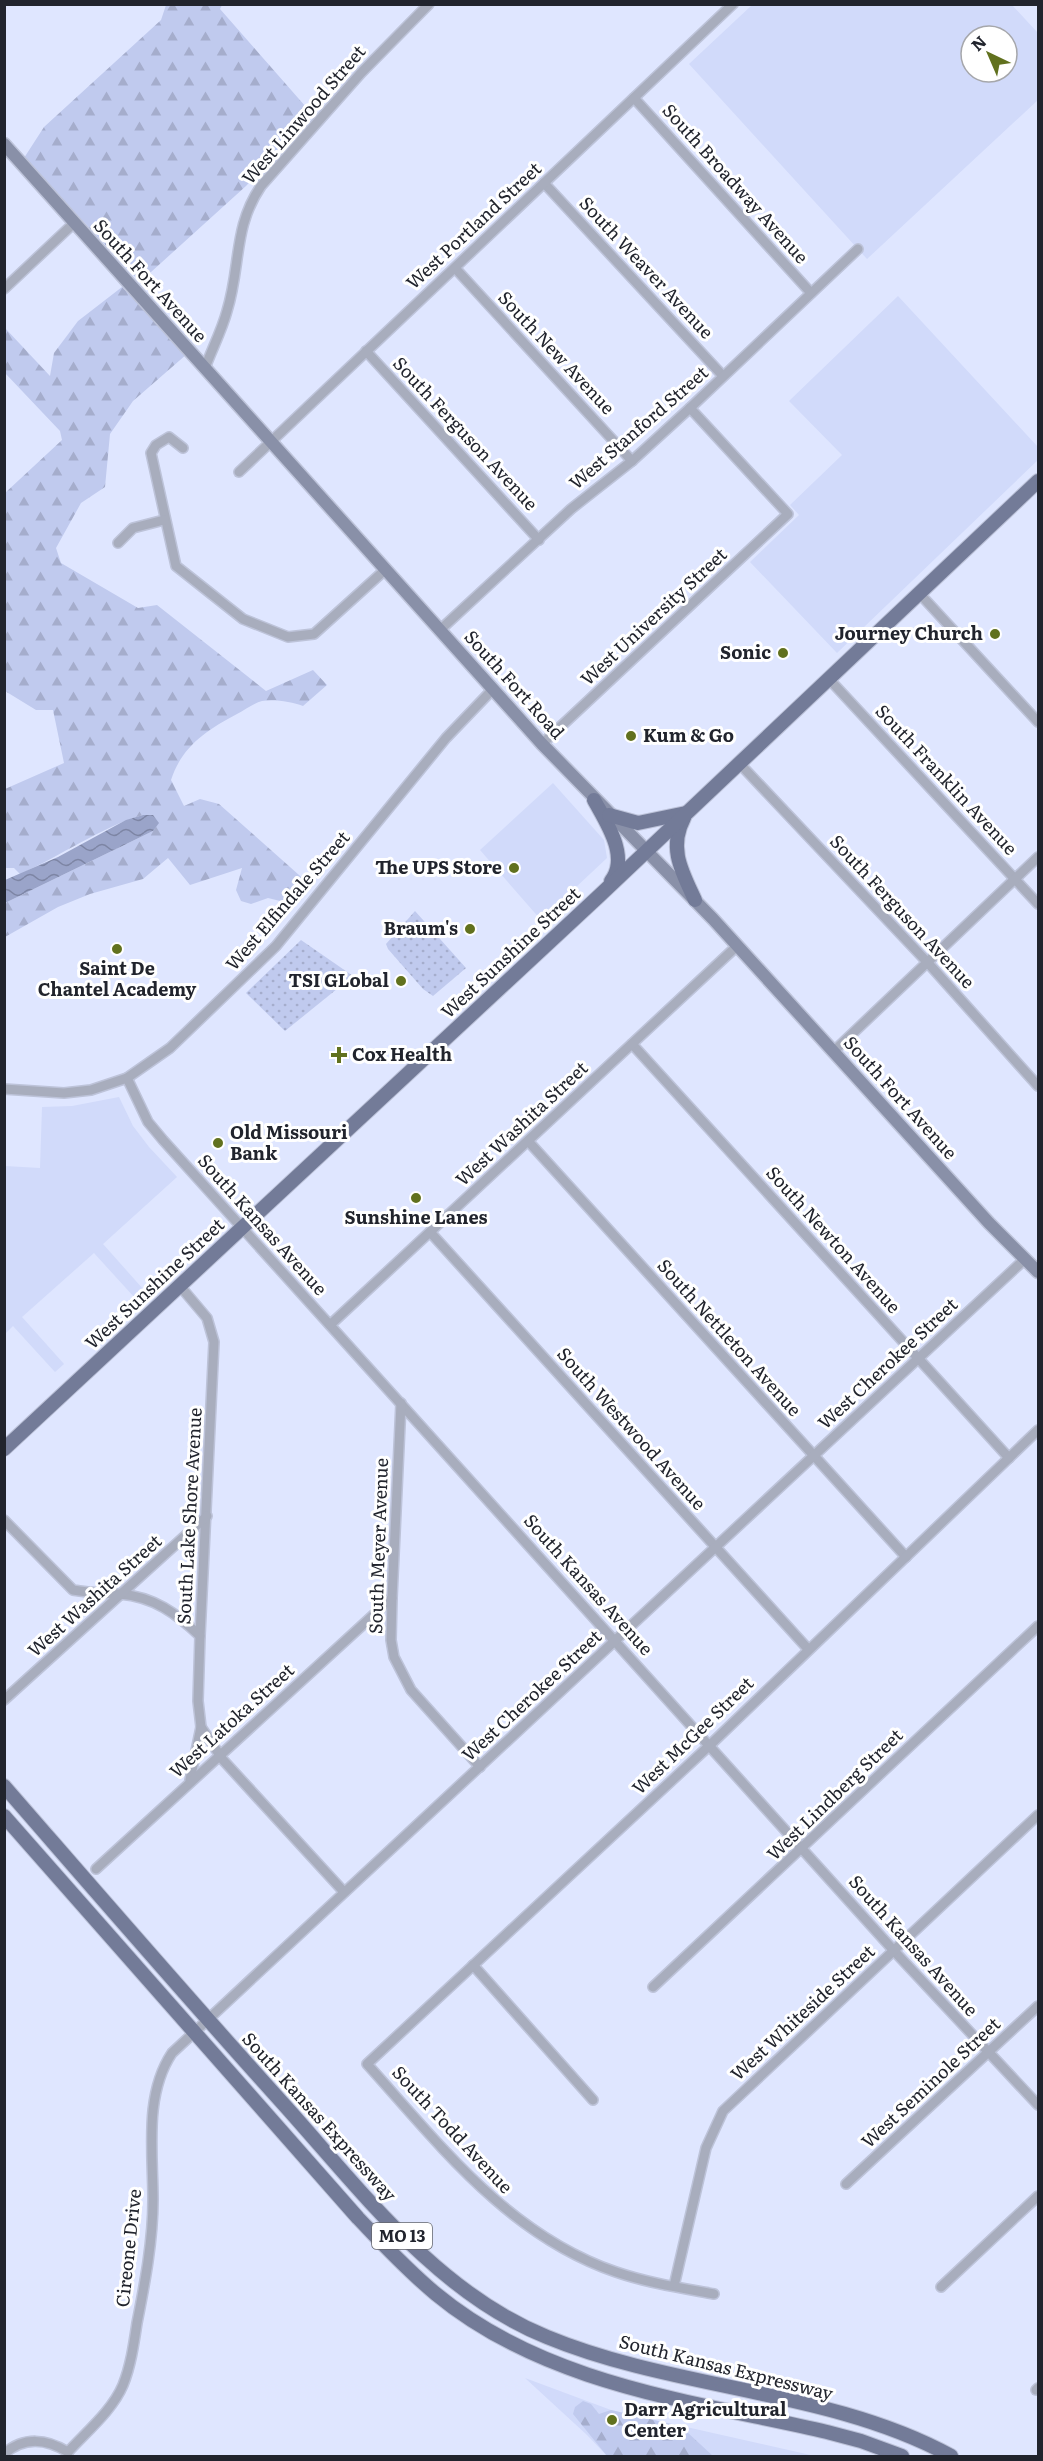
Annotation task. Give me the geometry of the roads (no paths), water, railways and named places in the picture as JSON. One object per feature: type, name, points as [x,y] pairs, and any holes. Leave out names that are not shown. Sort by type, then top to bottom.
[{"type":"main road","name":"West Sunshine Street","points":[[4,1449],[599,896],[1038,480]]},
{"type":"main road","points":[[594,800],[611,834],[618,857],[617,874],[599,896]]},
{"type":"main road","points":[[609,815],[638,823],[686,813]]},
{"type":"main road","points":[[686,813],[676,832],[676,851],[684,878],[695,900]]},
{"type":"main road","name":"South Kansas Expressway","points":[[4,1786],[207,2019],[408,2242],[450,2279],[493,2308],[545,2337],[658,2372],[852,2416],[892,2429],[951,2457]]},
{"type":"main road","name":"South Kansas Expressway","points":[[4,1816],[192,2032],[397,2259],[438,2295],[497,2334],[550,2361],[611,2383],[827,2432],[861,2441],[902,2457]]},
{"type":"street","name":"West Linwood Street","points":[[205,368],[228,310],[244,216],[251,201],[261,186],[361,73],[429,4]]},
{"type":"street","name":"West Portland Street","points":[[239,472],[733,4]]},
{"type":"street","name":"South Broadway Avenue","points":[[634,98],[811,293]]},
{"type":"street","name":"South Fort Avenue","points":[[4,144],[271,441]]},
{"type":"street","name":"South Weaver Avenue","points":[[544,183],[723,376]]},
{"type":"street","points":[[4,289],[74,224]]},
{"type":"street","name":"West Stanford Street","points":[[440,630],[579,502],[632,460],[690,408],[858,249]]},
{"type":"street","name":"South New Avenue","points":[[455,268],[632,460]]},
{"type":"street","name":"South Ferguson Avenue","points":[[366,351],[539,540]]},
{"type":"street","name":"West University Street","points":[[542,744],[788,514],[690,408]]},
{"type":"street","points":[[183,448],[169,437],[156,445],[151,453],[154,475],[176,566],[243,620],[288,637],[314,634],[386,569]]},
{"type":"street","name":"South Fort Road","points":[[271,441],[542,744],[737,946]]},
{"type":"street","points":[[118,543],[133,528],[164,520]]},
{"type":"street","points":[[919,593],[1038,722]]},
{"type":"street","name":"South Franklin Avenue","points":[[829,679],[1038,904]]},
{"type":"street","name":"West Elfindale Street","points":[[4,1089],[49,1093],[78,1092],[106,1086],[126,1077],[170,1048],[276,946],[446,738],[493,689]]},
{"type":"street","name":"South Ferguson Avenue","points":[[739,763],[928,963],[1038,1086]]},
{"type":"street","points":[[833,1052],[1038,857]]},
{"type":"street","name":"South Fort Avenue","points":[[737,946],[1038,1272]]},
{"type":"street","name":"West Washita Street","points":[[330,1325],[737,946]]},
{"type":"street","name":"South Newton Avenue","points":[[632,1044],[1009,1458]]},
{"type":"street","name":"South Kansas Avenue","points":[[126,1077],[154,1130],[711,1745],[895,1952],[1038,2105]]},
{"type":"street","name":"South Nettleton Avenue","points":[[528,1141],[906,1557]]},
{"type":"street","name":"South Westwood Avenue","points":[[430,1232],[808,1649]]},
{"type":"street","name":"West Cherokee Street","points":[[192,2032],[1025,1259]]},
{"type":"street","name":"South Lake Shore Avenue","points":[[180,1286],[204,1313],[214,1336],[200,1636],[198,1701],[201,1727],[190,1782]]},
{"type":"street","name":"South Meyer Avenue","points":[[401,1403],[391,1640],[401,1674],[416,1697],[480,1767]]},
{"type":"street","name":"West McGee Street","points":[[367,2064],[711,1745],[808,1649],[1038,1430]]},
{"type":"street","name":"West Washita Street","points":[[4,1700],[207,1516]]},
{"type":"street","points":[[4,1520],[74,1590],[121,1594],[166,1607],[200,1636]]},
{"type":"street","name":"West Latoka Street","points":[[96,1869],[220,1753],[392,1598]]},
{"type":"street","name":"West Lindberg Street","points":[[653,1987],[1038,1626]]},
{"type":"street","points":[[201,1727],[223,1760],[344,1892]]},
{"type":"street","name":"West Whiteside Street","points":[[674,2286],[706,2148],[723,2111],[895,1952],[1038,1815]]},
{"type":"street","points":[[473,1965],[593,2100]]},
{"type":"street","name":"West Seminole Street","points":[[846,2184],[1038,2006]]},
{"type":"street","name":"Cireone Drive","points":[[68,2454],[111,2405],[123,2385],[131,2359],[145,2281],[152,2215],[152,2126],[157,2087],[165,2064],[192,2032]]},
{"type":"street","name":"South Todd Avenue","points":[[367,2064],[466,2173],[511,2214],[586,2260],[630,2276],[714,2294]]},
{"type":"street","points":[[941,2287],[1038,2196]]},
{"type":"street","points":[[4,2454],[25,2442],[41,2440],[68,2454]]},
{"type":"water","points":[[143,815],[153,815],[159,823],[153,831],[5,903],[5,880],[58,857],[126,820]]},
{"type":"place","name":"Journey Church","points":[[995,634]]},
{"type":"place","name":"Sonic","points":[[783,653]]},
{"type":"place","name":"Kum & Go","points":[[631,736]]},
{"type":"place","name":"The UPS Store","points":[[514,868]]},
{"type":"place","name":"Braum's","points":[[470,929]]},
{"type":"place","name":"Saint De Chantel Academy","points":[[117,949]]},
{"type":"place","name":"TSI GLobal","points":[[401,981]]},
{"type":"place","name":"Cox Health","points":[[339,1055]]},
{"type":"place","name":"Old Missouri Bank","points":[[218,1143]]},
{"type":"place","name":"Sunshine Lanes","points":[[416,1198]]},
{"type":"place","name":"Darr Agricultural Center","points":[[612,2420]]}]
